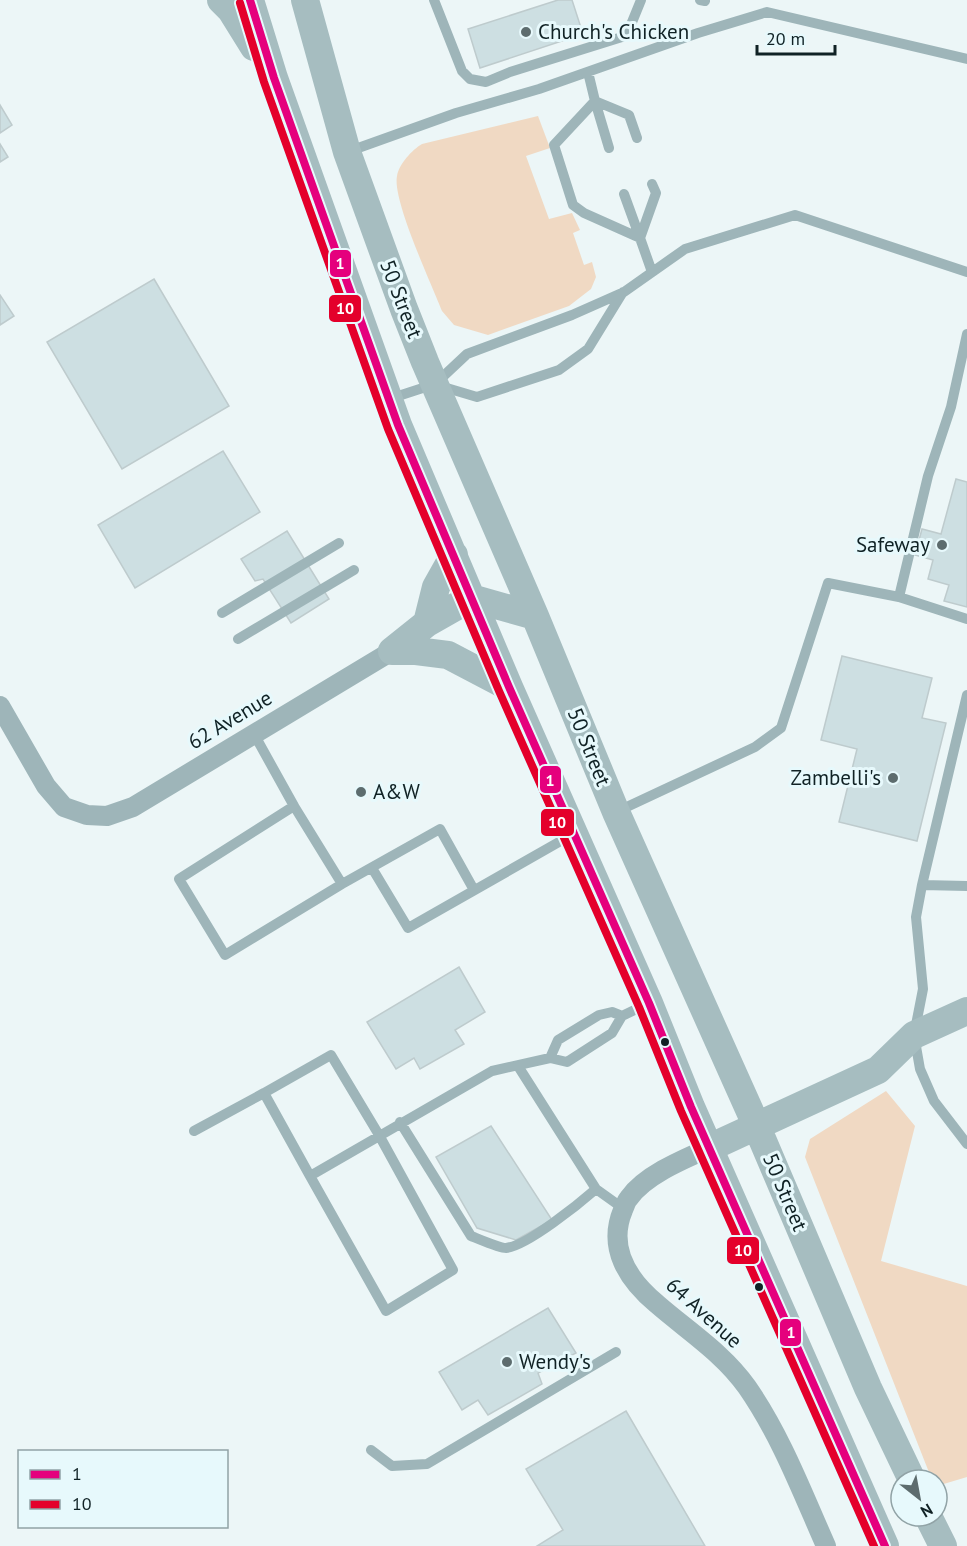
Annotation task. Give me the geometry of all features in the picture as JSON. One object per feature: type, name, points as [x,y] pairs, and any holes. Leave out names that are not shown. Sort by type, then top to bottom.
[{"type":"main road","points":[[221,0],[231,10],[274,78]]},
{"type":"main road","points":[[250,0],[274,78],[388,399],[509,687],[885,1546]]},
{"type":"main road","name":"50 Street","points":[[305,0],[347,152],[404,309],[616,812],[757,1127],[868,1388],[906,1468]]},
{"type":"main road","points":[[427,623],[436,587],[454,555]]},
{"type":"main road","points":[[392,651],[427,623],[471,598],[535,616]]},
{"type":"main road","points":[[392,651],[448,655],[509,687]]},
{"type":"main road","points":[[710,1148],[878,1070],[914,1035],[967,1011]]},
{"type":"main road","points":[[934,1528],[943,1546]]},
{"type":"street","name":"62 Avenue","points":[[0,706],[46,786],[64,807],[87,815],[107,816],[133,807],[392,651]]},
{"type":"street","name":"64 Avenue","points":[[710,1148],[677,1163],[647,1181],[628,1198],[618,1221],[616,1247],[637,1285],[716,1353],[746,1386],[787,1457],[826,1546]]},
{"type":"lane","points":[[434,0],[462,71],[470,79],[486,82],[510,72],[622,38],[628,32],[641,0]]},
{"type":"lane","points":[[347,152],[456,113],[767,12],[967,58]]},
{"type":"lane","points":[[588,72],[609,148]]},
{"type":"lane","points":[[595,101],[629,115],[637,138]]},
{"type":"lane","points":[[595,101],[554,145],[573,205],[584,213],[640,238]]},
{"type":"lane","points":[[640,238],[656,193],[652,184]]},
{"type":"lane","points":[[624,194],[652,272]]},
{"type":"lane","points":[[388,399],[435,384],[467,354],[572,315],[624,292],[685,249],[795,215],[967,272]]},
{"type":"lane","points":[[435,384],[477,397],[559,370],[588,348],[624,292]]},
{"type":"lane","points":[[899,597],[928,477],[951,407],[967,334]]},
{"type":"lane","points":[[222,613],[339,543]]},
{"type":"lane","points":[[238,639],[354,570]]},
{"type":"lane","points":[[616,812],[756,747],[781,728],[828,583],[899,597],[967,619]]},
{"type":"lane","points":[[967,695],[916,917],[923,989],[914,1035],[920,1070],[934,1101],[967,1144]]},
{"type":"lane","points":[[254,734],[294,806],[342,884]]},
{"type":"lane","points":[[294,806],[179,879],[225,955],[342,884],[440,829],[474,890]]},
{"type":"lane","points":[[372,868],[408,928],[574,834]]},
{"type":"lane","points":[[922,885],[967,886]]},
{"type":"lane","points":[[310,1176],[492,1071],[550,1058],[567,1062],[612,1033],[622,1016],[649,1003]]},
{"type":"lane","points":[[550,1058],[558,1040],[598,1015],[612,1012],[622,1016]]},
{"type":"lane","points":[[194,1131],[331,1055],[379,1135],[453,1270],[386,1311],[264,1093]]},
{"type":"lane","points":[[518,1066],[596,1189],[624,1209]]},
{"type":"lane","points":[[400,1122],[471,1236],[506,1248],[522,1242],[564,1216],[596,1189]]},
{"type":"lane","points":[[371,1450],[392,1466],[426,1464],[616,1352]]},
{"type":"shaded area","points":[[538,116],[550,148],[526,156],[549,219],[572,213],[580,230],[573,233],[584,265],[592,262],[596,277],[591,289],[569,306],[488,335],[454,325],[442,311],[406,222],[397,188],[398,171],[406,158],[422,144]]},
{"type":"shaded area","points":[[886,1091],[915,1126],[881,1261],[967,1286],[967,1477],[949,1482],[949,1468],[927,1468],[805,1157],[810,1139]]},
{"type":"building","name":"Church's Chicken","points":[[558,0],[572,0],[583,34],[480,68],[468,29]]},
{"type":"building","points":[[0,105],[12,125],[0,133]]},
{"type":"building","points":[[0,144],[8,157],[0,162]]},
{"type":"building","points":[[154,279],[229,406],[122,469],[47,342]]},
{"type":"building","points":[[0,295],[14,316],[0,325]]},
{"type":"building","points":[[223,451],[260,512],[135,588],[98,525]]},
{"type":"building","name":"Safeway","points":[[956,479],[967,482],[967,607],[944,601],[949,585],[928,579],[933,560],[915,555],[922,529],[941,534]]},
{"type":"building","points":[[287,531],[329,599],[291,623],[263,579],[255,581],[241,559]]},
{"type":"building","points":[[842,656],[932,678],[922,718],[946,723],[917,841],[839,822],[857,749],[821,740]]},
{"type":"building","points":[[459,967],[485,1012],[455,1030],[464,1044],[420,1069],[414,1058],[396,1069],[367,1022]]},
{"type":"building","points":[[491,1126],[552,1220],[516,1240],[477,1228],[436,1157]]},
{"type":"building","name":"Wendy's","points":[[548,1308],[576,1353],[538,1373],[542,1384],[488,1415],[478,1400],[462,1410],[439,1372]]},
{"type":"building","points":[[626,1411],[705,1546],[537,1546],[563,1530],[526,1469]]},
{"type":"transit line","name":"1","points":[[250,0],[274,78],[398,425],[509,687],[649,1003],[691,1107],[885,1546]]},
{"type":"transit line","name":"10","points":[[240,3],[264,82],[388,429],[499,691],[639,1007],[681,1111],[874,1546]]},
{"type":"place","name":"Church's Chicken","points":[[526,32]]},
{"type":"place","name":"Safeway","points":[[942,545]]},
{"type":"place","name":"Zambelli's","points":[[893,778]]},
{"type":"place","name":"A&W","points":[[361,792]]},
{"type":"place","name":"Wendy's","points":[[507,1362]]}]
